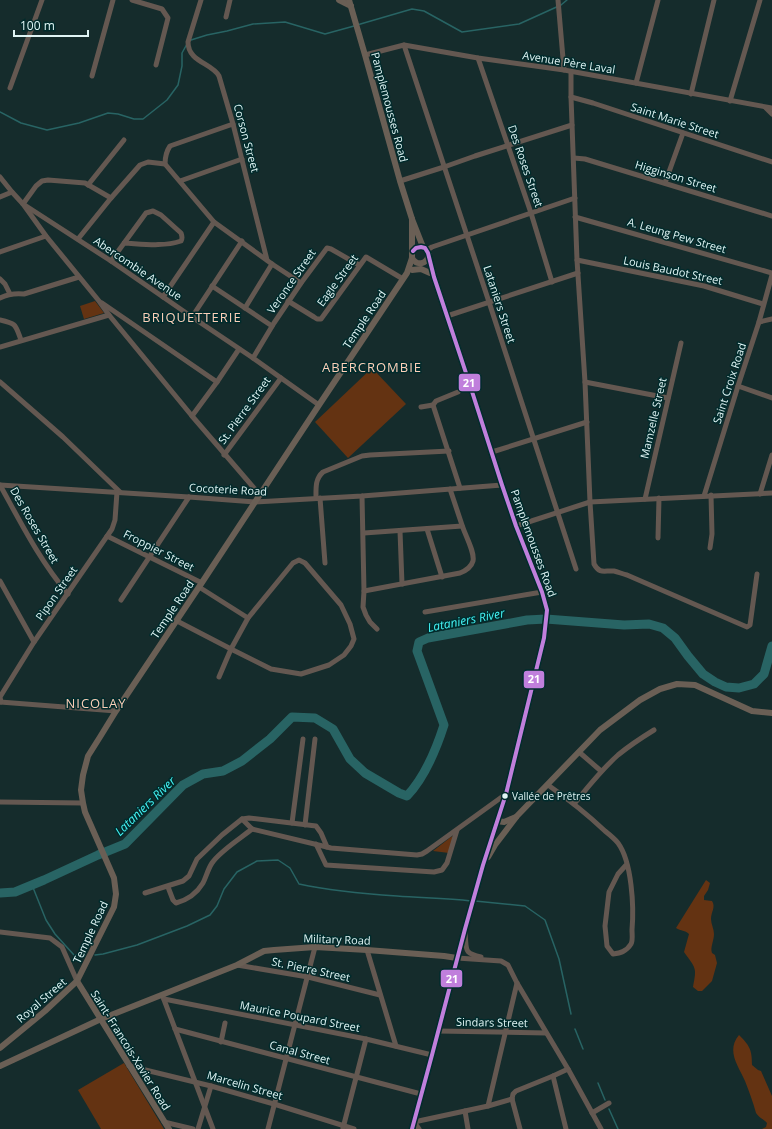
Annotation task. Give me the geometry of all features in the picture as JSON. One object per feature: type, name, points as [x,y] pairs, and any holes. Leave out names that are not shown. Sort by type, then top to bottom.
[{"type":"main road","points":[[339,0],[350,3]]},
{"type":"main road","name":"Pamplemousses Road","points":[[350,3],[412,219],[426,251],[432,275],[447,316],[502,485],[516,526],[542,592],[547,610],[544,638],[506,794],[483,865],[465,929],[412,1129]]},
{"type":"main road","name":"Pamplemousses Road","points":[[412,219],[413,251]]},
{"type":"main road","points":[[419,247],[426,251],[427,260],[421,263],[415,262],[412,258],[413,251],[419,247]]},
{"type":"main road","name":"Temple Road","points":[[410,272],[412,258]]},
{"type":"main road","points":[[421,263],[432,275]]},
{"type":"main road","name":"Temple Road","points":[[77,981],[114,907],[116,894],[114,878],[82,803],[81,790],[88,756],[116,711],[403,279],[421,263]]},
{"type":"main road","points":[[410,272],[421,269],[432,275]]},
{"type":"main road","points":[[483,865],[495,845],[517,816],[600,730],[640,700],[660,689],[678,684],[695,685],[752,711],[772,714]]},
{"type":"main road","points":[[496,824],[517,816]]},
{"type":"main road","points":[[496,824],[509,826]]},
{"type":"main road","name":"Military Road","points":[[0,1066],[101,1019],[163,997],[237,965],[264,951],[315,947],[457,958]]},
{"type":"main road","name":"Saint- Francois-Xavier Road","points":[[77,981],[169,1129]]},
{"type":"main road","name":"Royal Street","points":[[0,1048],[51,1006],[77,981]]},
{"type":"street","points":[[10,88],[42,0]]},
{"type":"street","points":[[92,76],[113,0]]},
{"type":"street","points":[[132,0],[142,1],[162,9],[168,18],[156,65]]},
{"type":"street","name":"Corson Street","points":[[201,0],[188,42],[188,47],[191,53],[202,63],[218,73],[270,262]]},
{"type":"street","points":[[226,17],[230,0]]},
{"type":"street","points":[[558,0],[564,70]]},
{"type":"street","points":[[636,83],[658,0]]},
{"type":"street","points":[[691,94],[714,0]]},
{"type":"street","points":[[730,101],[760,0]]},
{"type":"street","name":"Avenue Père Laval","points":[[366,55],[404,45],[478,58],[564,70],[769,108]]},
{"type":"street","name":"Lataniers Street","points":[[404,45],[490,302],[576,569]]},
{"type":"street","name":"Des Roses Street","points":[[478,58],[531,213],[552,282]]},
{"type":"street","points":[[572,72],[571,97],[577,260],[594,564],[601,572],[614,571],[627,575],[744,627],[748,627],[750,625],[757,574]]},
{"type":"street","name":"Saint Marie Street","points":[[571,97],[772,162]]},
{"type":"street","points":[[769,108],[772,114]]},
{"type":"street","points":[[233,124],[170,146],[165,156],[165,164],[214,222],[300,283]]},
{"type":"street","points":[[400,181],[572,125]]},
{"type":"street","points":[[665,183],[683,133]]},
{"type":"street","points":[[88,185],[124,140]]},
{"type":"street","name":"Higginson Street","points":[[574,158],[585,159],[772,216]]},
{"type":"street","points":[[180,181],[242,159]]},
{"type":"street","points":[[78,239],[140,165],[148,162],[165,164]]},
{"type":"street","points":[[0,177],[23,204],[46,236],[109,315],[192,416],[260,495]]},
{"type":"street","points":[[23,204],[36,186],[42,181],[48,180],[82,182],[111,198]]},
{"type":"street","points":[[0,196],[12,192]]},
{"type":"street","points":[[426,251],[432,246],[575,198]]},
{"type":"street","name":"Abercombie Avenue","points":[[23,204],[111,261],[319,405]]},
{"type":"street","points":[[111,261],[146,213],[153,211],[161,215],[181,233],[182,237],[181,241],[167,244],[124,244]]},
{"type":"street","name":"A. Leung Pew Street","points":[[576,216],[772,274]]},
{"type":"street","points":[[163,297],[214,222]]},
{"type":"street","points":[[0,252],[46,236]]},
{"type":"street","points":[[192,317],[242,241]]},
{"type":"street","name":"Veronce Street","points":[[253,358],[300,283],[327,248],[359,265]]},
{"type":"street","name":"Eagle Street","points":[[288,301],[317,319],[321,319],[365,257],[403,279]]},
{"type":"street","name":"Louis Baudot Street","points":[[577,260],[704,286],[763,304]]},
{"type":"street","points":[[245,308],[270,262]]},
{"type":"street","points":[[447,316],[578,274]]},
{"type":"street","name":"Saint Croix Road","points":[[704,496],[772,274]]},
{"type":"street","points":[[0,298],[16,293],[24,294],[79,277]]},
{"type":"street","points":[[0,279],[5,284],[10,294]]},
{"type":"street","points":[[212,286],[272,326]]},
{"type":"street","points":[[99,301],[217,382]]},
{"type":"street","points":[[0,347],[109,315]]},
{"type":"street","points":[[758,322],[772,319]]},
{"type":"street","points":[[0,320],[12,322],[15,325],[21,340]]},
{"type":"street","name":"Mamzelle Street","points":[[645,499],[681,343]]},
{"type":"street","points":[[192,416],[239,349]]},
{"type":"street","name":"St. Pierre Street","points":[[224,454],[281,378]]},
{"type":"street","points":[[0,382],[63,437],[119,492]]},
{"type":"street","points":[[585,382],[668,398]]},
{"type":"street","points":[[738,386],[772,398]]},
{"type":"street","points":[[421,407],[433,405],[436,401],[458,392]]},
{"type":"street","points":[[433,405],[460,488]]},
{"type":"street","points":[[492,452],[587,422]]},
{"type":"street","points":[[325,563],[316,483],[320,474],[362,456],[449,451]]},
{"type":"street","points":[[760,494],[772,455]]},
{"type":"street","name":"Des Roses Street","points":[[0,485],[42,558],[54,577],[68,594]]},
{"type":"street","name":"Cocoterie Road","points":[[0,485],[188,496],[255,502],[290,501],[502,485]]},
{"type":"street","points":[[364,591],[460,573],[472,565],[474,560],[473,554],[450,489]]},
{"type":"street","name":"Pipon Street","points":[[0,699],[34,642],[112,529],[115,520],[119,492]]},
{"type":"street","points":[[516,526],[590,502],[772,493]]},
{"type":"street","points":[[710,548],[712,534],[711,495]]},
{"type":"street","points":[[121,600],[188,496]]},
{"type":"street","points":[[362,496],[364,533],[364,610],[370,622],[377,629]]},
{"type":"street","points":[[658,538],[659,498]]},
{"type":"street","points":[[364,533],[462,526]]},
{"type":"street","points":[[427,529],[442,577]]},
{"type":"street","points":[[400,531],[402,584]]},
{"type":"street","name":"Froppier Street","points":[[107,536],[150,556],[201,585],[248,618]]},
{"type":"street","points":[[177,621],[231,649],[272,668],[301,674],[328,665],[344,655],[352,646],[354,639],[350,624],[341,605],[305,563],[299,560],[293,563],[248,618],[231,649],[219,677]]},
{"type":"street","points":[[0,581],[34,642]]},
{"type":"street","points":[[425,612],[542,592]]},
{"type":"street","points":[[0,699],[116,711]]},
{"type":"street","points":[[574,804],[601,771],[624,751],[654,730]]},
{"type":"street","points":[[292,823],[303,739]]},
{"type":"street","points":[[305,825],[315,739]]},
{"type":"street","points":[[579,752],[601,771]]},
{"type":"street","points":[[548,785],[597,823],[618,842],[624,851],[627,864],[630,878],[633,918],[632,943],[623,952],[613,954],[607,946],[605,926],[609,892],[618,874],[627,864]]},
{"type":"street","points":[[242,820],[252,829],[327,847],[417,855],[427,851],[506,794]]},
{"type":"street","points":[[0,802],[82,803]]},
{"type":"street","points":[[145,893],[168,887],[183,881],[189,876],[197,859],[222,835],[242,820],[248,818],[316,826],[327,847]]},
{"type":"street","points":[[168,887],[173,900],[176,903],[192,896],[202,885],[212,863],[252,829]]},
{"type":"street","points":[[316,844],[326,865],[434,872],[442,870],[447,863],[457,830]]},
{"type":"street","points":[[465,929],[466,948],[468,952],[472,955],[492,960]]},
{"type":"street","points":[[0,932],[50,938],[62,947],[77,981]]},
{"type":"street","points":[[268,1129],[315,947]]},
{"type":"street","points":[[367,950],[396,1046]]},
{"type":"street","name":"Military Road","points":[[457,958],[501,961],[508,965],[601,1129]]},
{"type":"street","name":"St. Pierre Street","points":[[237,965],[308,977],[380,995]]},
{"type":"street","points":[[488,1106],[517,983]]},
{"type":"street","points":[[163,997],[213,1129]]},
{"type":"street","name":"Maurice Poupard Street","points":[[163,997],[295,1026],[366,1039],[432,1055]]},
{"type":"street","points":[[221,1042],[224,1023]]},
{"type":"street","name":"Canal Street","points":[[175,1029],[421,1094]]},
{"type":"street","name":"Sindars Street","points":[[438,1031],[546,1033]]},
{"type":"street","points":[[343,1128],[366,1039]]},
{"type":"street","name":"Marcelin Street","points":[[129,1066],[211,1086],[274,1104],[343,1128],[354,1129]]},
{"type":"street","points":[[520,1129],[512,1099],[513,1094],[516,1091],[568,1069]]},
{"type":"street","points":[[553,1076],[566,1129]]},
{"type":"street","points":[[198,1129],[204,1105],[211,1086]]},
{"type":"street","points":[[419,1129],[414,1122],[488,1106],[512,1099]]},
{"type":"street","points":[[592,1113],[609,1103]]},
{"type":"street","points":[[465,1111],[468,1129]]},
{"type":"street","points":[[164,1122],[193,1129]]},
{"type":"shaded area","points":[[95,301],[104,313],[84,319],[80,306]]},
{"type":"shaded area","points":[[372,368],[406,404],[348,458],[315,422]]},
{"type":"shaded area","points":[[453,836],[449,853],[433,851],[451,837]]},
{"type":"shaded area","points":[[706,880],[710,883],[704,896],[704,900],[712,901],[713,903],[711,916],[714,934],[712,953],[715,955],[717,963],[712,981],[702,991],[698,991],[693,987],[695,975],[694,968],[684,952],[689,934],[676,928]]},
{"type":"shaded area","points":[[739,1035],[748,1045],[752,1056],[752,1065],[761,1071],[772,1096],[772,1129],[762,1129],[766,1127],[767,1123],[756,1113],[734,1058],[733,1047]]},
{"type":"shaded area","points":[[124,1063],[164,1129],[101,1129],[78,1090]]},
{"type":"waterway","points":[[357,25],[412,9],[424,11],[462,32],[519,24],[561,5],[567,0]]},
{"type":"waterway","points":[[191,40],[253,24],[285,22],[325,34],[354,26]]},
{"type":"waterway","points":[[0,112],[21,123],[47,130],[79,123],[108,113],[118,114],[134,119],[143,119],[167,100],[178,85],[182,66],[182,53],[187,44]]},
{"type":"waterway","name":"Lataniers River","points":[[0,893],[15,892],[125,844],[183,785],[203,774],[223,771],[242,761],[270,739],[292,717],[315,718],[333,729],[350,759],[365,773],[399,793],[407,796],[425,772],[444,725],[417,651],[419,642],[428,638],[527,620],[546,619],[624,625],[649,624],[663,628],[675,638],[703,674],[726,687],[739,688],[754,684],[764,674],[772,646]]},
{"type":"waterway","points":[[95,955],[137,945],[187,926],[210,915],[217,906],[224,889],[237,872],[257,861],[278,860],[290,868],[299,884],[360,893],[471,901]]},
{"type":"waterway","points":[[32,885],[46,920],[55,934],[74,955],[85,955]]},
{"type":"waterway","points":[[475,901],[525,906],[545,920],[559,959],[571,1014]]},
{"type":"waterway","points":[[575,1029],[583,1049]]},
{"type":"waterway","points":[[598,1083],[605,1100]]},
{"type":"waterway","points":[[609,1109],[618,1129]]},
{"type":"transit line","name":"21","points":[[412,1129],[465,929],[483,865],[506,794],[544,638],[547,610],[542,592],[516,526],[502,485],[434,277],[428,253],[425,248],[421,247],[416,248],[413,251]]},
{"type":"place","name":"Vallée de Prêtres","points":[[505,796]]},
{"type":"district","name":"BRIQUETTERIE","points":[[192,317]]},
{"type":"district","name":"ABERCROMBIE","points":[[372,367]]},
{"type":"district","name":"NICOLAY","points":[[96,703]]}]
